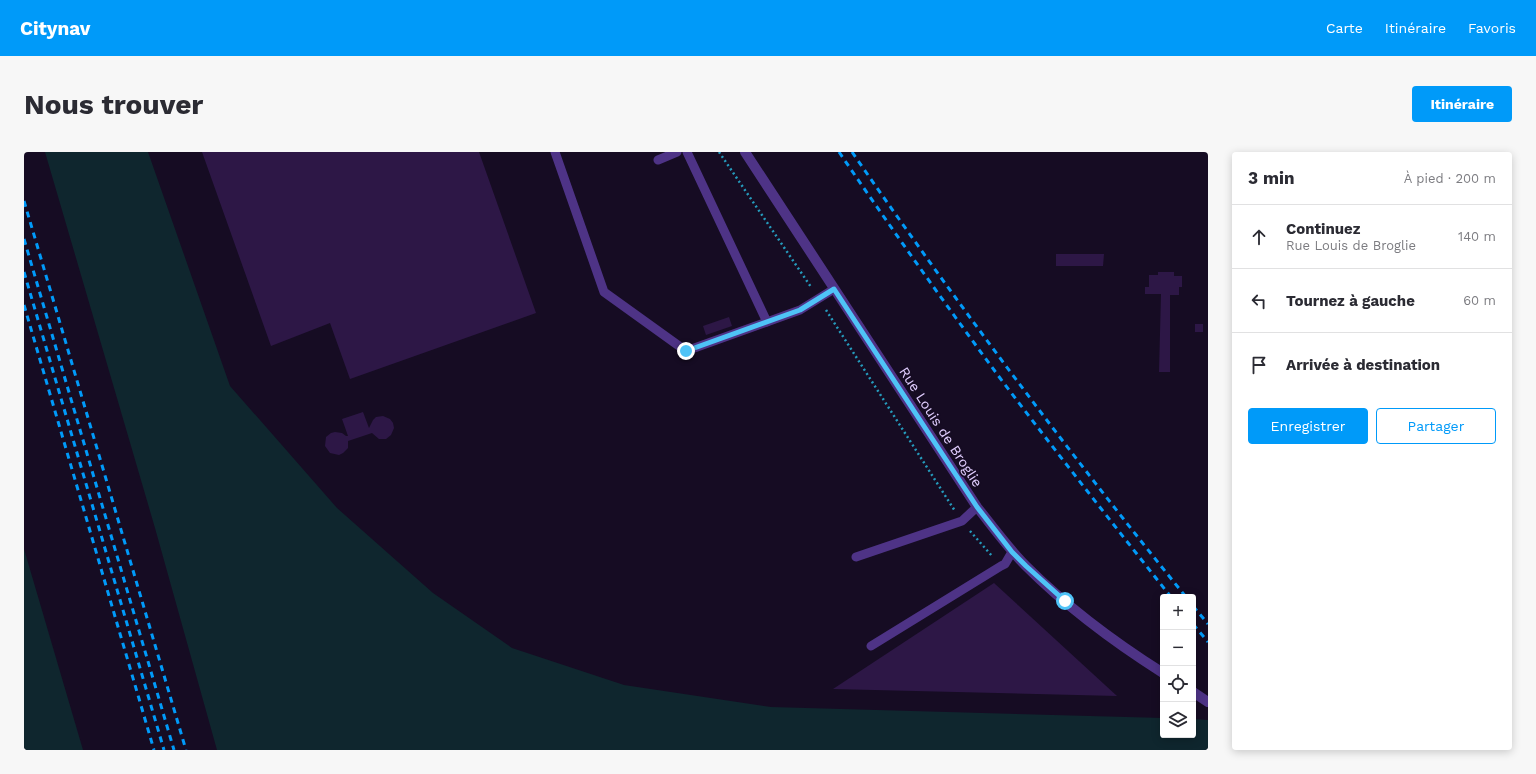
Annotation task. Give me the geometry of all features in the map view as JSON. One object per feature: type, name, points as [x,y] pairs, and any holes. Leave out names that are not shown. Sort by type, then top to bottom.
[{"type":"street","name":"Rue Louis de Broglie","points":[[745,152],[977,507],[1012,552],[1065,601],[1100,630],[1160,671]]},
{"type":"street","points":[[1196,694],[1208,702]]},
{"type":"lane","points":[[555,152],[604,292],[686,351],[800,310],[834,289]]},
{"type":"lane","points":[[658,160],[677,152]]},
{"type":"lane","points":[[687,152],[767,322]]},
{"type":"lane","points":[[856,557],[962,521],[977,507]]},
{"type":"lane","points":[[871,646],[1005,564],[1012,552]]},
{"type":"path","points":[[719,152],[818,299],[962,521],[1001,566]]},
{"type":"shaded area","points":[[45,152],[148,152],[230,386],[337,508],[433,593],[512,648],[624,685],[771,707],[1160,718],[1160,738],[1196,738],[1196,719],[1208,720],[1208,750],[217,750],[155,528]]},
{"type":"shaded area","points":[[24,549],[83,750],[24,750]]},
{"type":"building","points":[[202,152],[479,152],[536,313],[350,379],[330,323],[271,346]]},
{"type":"building","points":[[1056,254],[1104,254],[1103,266],[1056,266]]},
{"type":"building","points":[[1158,272],[1174,272],[1174,276],[1182,276],[1182,287],[1179,287],[1179,295],[1170,295],[1170,372],[1159,372],[1161,294],[1145,294],[1145,287],[1149,287],[1149,275],[1158,275]]},
{"type":"building","points":[[729,317],[732,326],[706,335],[703,326]]},
{"type":"building","points":[[1195,324],[1203,324],[1203,332],[1195,332]]},
{"type":"building","points":[[363,412],[369,428],[376,417],[383,416],[390,419],[394,428],[391,435],[386,439],[379,439],[372,433],[348,441],[348,448],[339,455],[330,453],[325,446],[326,437],[335,432],[348,436],[342,419]]},
{"type":"building","points":[[994,583],[1117,696],[833,689]]},
{"type":"railway","points":[[839,152],[918,266],[1000,378],[1063,461],[1169,594]]},
{"type":"railway","points":[[852,152],[932,266],[1015,378],[1099,488],[1184,594]]},
{"type":"railway","points":[[24,201],[186,750]]},
{"type":"railway","points":[[24,239],[174,750]]},
{"type":"railway","points":[[24,272],[164,750]]},
{"type":"railway","points":[[24,305],[154,750]]},
{"type":"railway","points":[[1196,610],[1208,624]]},
{"type":"railway","points":[[1196,628],[1208,642]]},
{"type":"route","points":[[686,351],[800,310],[834,289],[977,507],[1012,552],[1065,601]]}]
